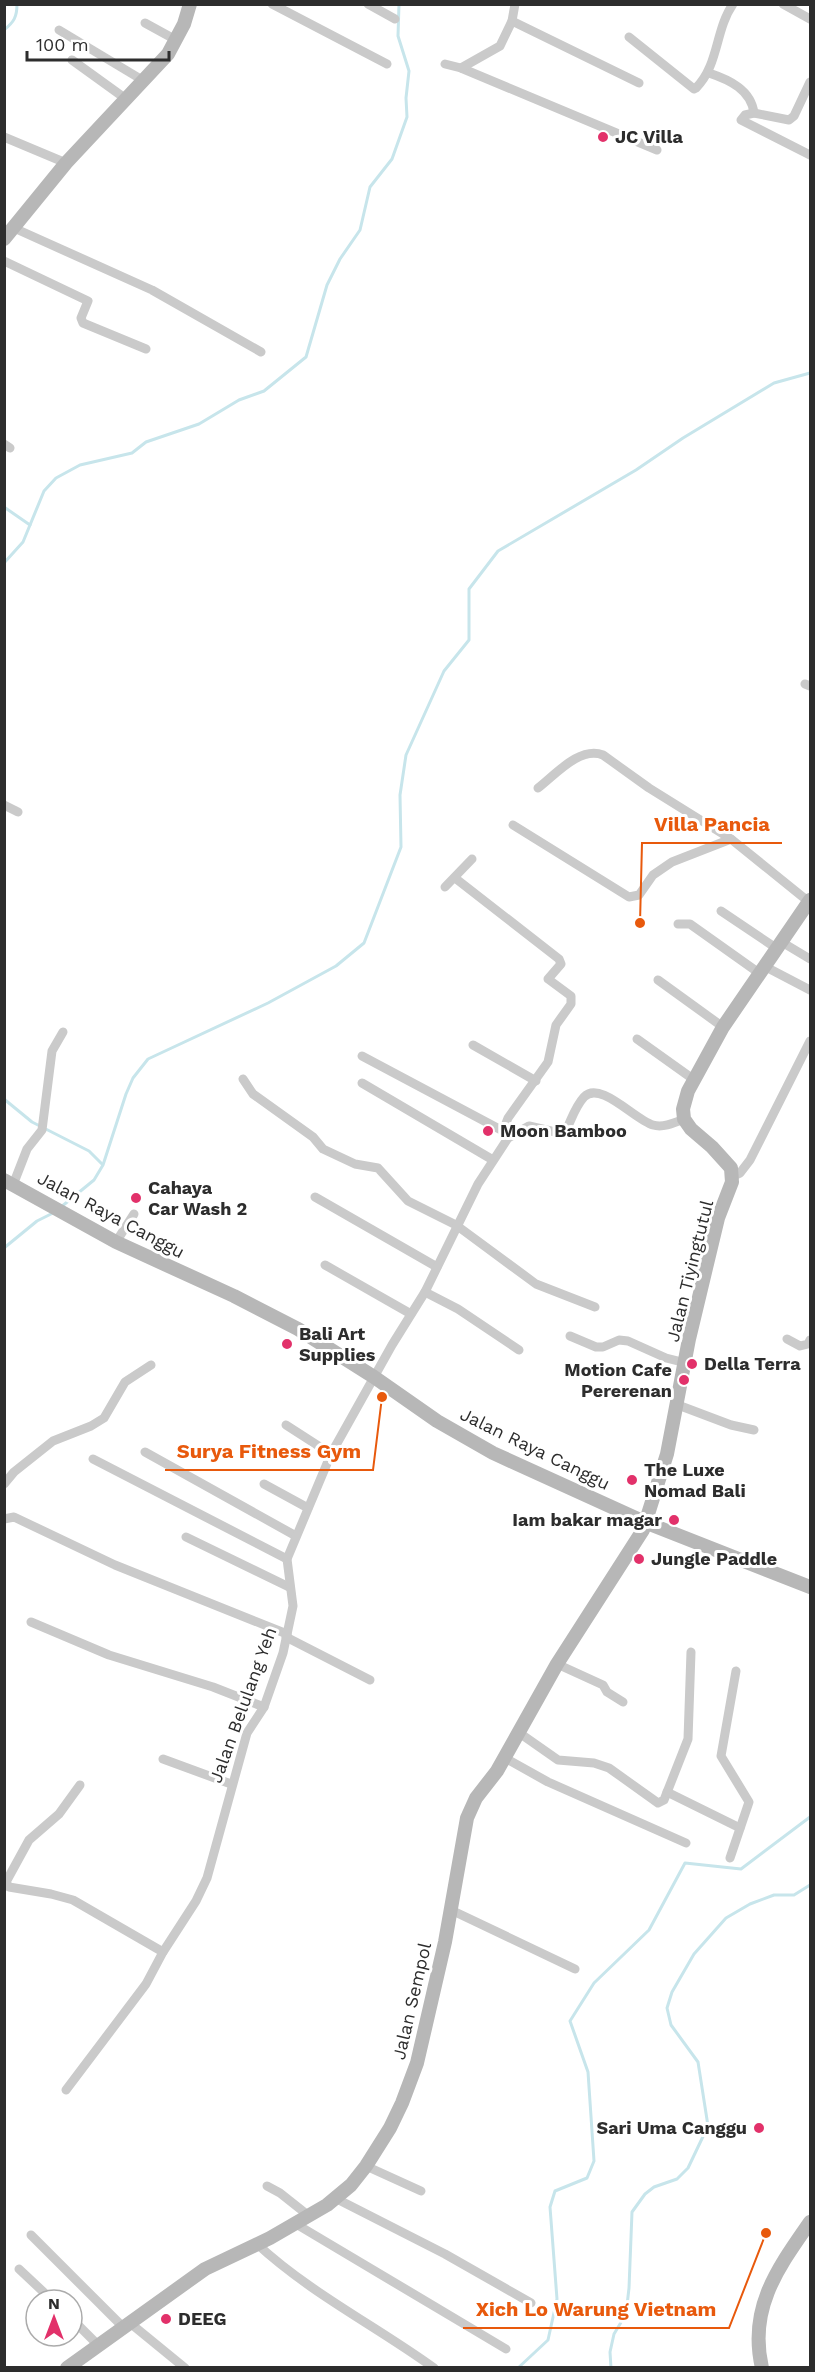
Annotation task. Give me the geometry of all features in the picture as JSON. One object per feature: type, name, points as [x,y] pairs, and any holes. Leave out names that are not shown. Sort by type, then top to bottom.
[{"type":"street","points":[[4,239],[66,163],[168,54],[190,4]]},
{"type":"street","points":[[272,4],[387,64]]},
{"type":"street","points":[[368,4],[395,19]]},
{"type":"street","points":[[461,68],[500,46],[512,21],[515,4]]},
{"type":"street","points":[[629,37],[693,89],[699,86],[709,73],[725,15],[733,4]]},
{"type":"street","points":[[783,4],[810,19]]},
{"type":"street","points":[[512,21],[639,84]]},
{"type":"street","points":[[145,23],[176,40]]},
{"type":"street","points":[[59,30],[144,81]]},
{"type":"street","points":[[72,60],[126,99]]},
{"type":"street","points":[[445,64],[461,68],[657,150]]},
{"type":"street","points":[[709,73],[744,91],[753,102],[754,113]]},
{"type":"street","points":[[810,82],[794,116],[789,120],[754,113],[745,115],[741,120],[810,154]]},
{"type":"street","points":[[4,137],[66,163]]},
{"type":"street","points":[[14,228],[152,290],[261,352]]},
{"type":"street","points":[[4,261],[88,301],[81,318],[83,323],[146,349]]},
{"type":"street","points":[[538,788],[577,758],[595,752],[603,755],[650,788],[731,839],[810,901],[723,1027],[693,1079],[683,1109],[684,1119],[691,1129],[724,1160],[731,1168],[733,1176],[740,1173],[750,1160],[810,1041]]},
{"type":"street","points":[[4,805],[18,812]]},
{"type":"street","points":[[513,825],[629,897],[639,895],[653,875],[672,862],[731,839]]},
{"type":"street","points":[[444,887],[472,859]]},
{"type":"street","name":"Jalan Belulang Yeh","points":[[66,2090],[146,1984],[163,1952],[196,1901],[207,1878],[231,1784],[247,1733],[264,1707],[283,1653],[293,1606],[287,1559],[296,1536],[332,1454],[374,1377],[425,1292],[456,1225],[506,1135],[508,1118],[548,1062],[556,1025],[571,1004],[572,996],[548,979],[561,964],[559,959],[455,878]]},
{"type":"street","points":[[721,911],[778,945],[810,959]]},
{"type":"street","points":[[678,924],[690,924],[761,970],[810,990]]},
{"type":"street","points":[[658,980],[723,1027]]},
{"type":"street","points":[[9,1182],[27,1149],[42,1130],[52,1051],[63,1032]]},
{"type":"street","points":[[637,1039],[693,1079]]},
{"type":"street","points":[[473,1045],[536,1081]]},
{"type":"street","points":[[362,1056],[506,1135],[529,1126],[564,1134],[585,1095],[592,1092],[608,1096],[654,1125],[663,1126],[684,1119]]},
{"type":"street","points":[[243,1079],[253,1094],[313,1137],[323,1149],[355,1164],[378,1168],[408,1201],[456,1225],[536,1284],[595,1307]]},
{"type":"street","points":[[362,1083],[493,1160]]},
{"type":"street","name":"Jalan Tiyingtutul","points":[[647,1523],[678,1405],[689,1339],[718,1218],[733,1176]]},
{"type":"street","name":"Jalan Raya Canggu","points":[[9,1182],[116,1242],[268,1312],[374,1377],[437,1421],[494,1454],[647,1523],[810,1587]]},
{"type":"street","points":[[315,1197],[437,1267]]},
{"type":"street","points":[[116,1242],[134,1214]]},
{"type":"street","points":[[324,1264],[411,1314]]},
{"type":"street","points":[[425,1292],[458,1309],[519,1350]]},
{"type":"street","points":[[570,1336],[596,1347],[603,1347],[619,1340],[628,1341],[666,1358],[686,1363]]},
{"type":"street","points":[[787,1339],[800,1346],[808,1344],[810,1340]]},
{"type":"street","points":[[4,1484],[53,1441],[91,1426],[104,1418],[125,1382],[151,1365]]},
{"type":"street","points":[[678,1405],[731,1425],[754,1430]]},
{"type":"street","points":[[286,1425],[332,1454]]},
{"type":"street","points":[[145,1452],[296,1536]]},
{"type":"street","points":[[93,1459],[287,1559]]},
{"type":"street","points":[[264,1484],[308,1508]]},
{"type":"street","points":[[5,1517],[14,1517],[116,1565],[287,1636],[370,1680]]},
{"type":"street","name":"Jalan Sempol","points":[[73,2366],[98,2345],[206,2269],[309,2216],[351,2185],[366,2166],[390,2128],[417,2063],[451,1910],[467,1818],[476,1798],[505,1758],[557,1664],[647,1523]]},
{"type":"street","points":[[186,1537],[290,1587]]},
{"type":"street","points":[[31,1622],[109,1655],[213,1687],[264,1707]]},
{"type":"street","points":[[518,1732],[558,1760],[594,1763],[609,1768],[653,1802],[658,1803],[664,1800],[688,1739],[691,1652]]},
{"type":"street","points":[[557,1664],[603,1685],[607,1692],[623,1702]]},
{"type":"street","points":[[730,1858],[749,1802],[721,1756],[736,1671]]},
{"type":"street","points":[[505,1758],[549,1782],[686,1843]]},
{"type":"street","points":[[164,1759],[231,1784]]},
{"type":"street","points":[[80,1785],[59,1814],[29,1840],[6,1882],[9,1887],[73,1900],[163,1952]]},
{"type":"street","points":[[667,1792],[740,1828]]},
{"type":"street","points":[[451,1910],[575,1969]]},
{"type":"street","points":[[366,2166],[421,2191]]},
{"type":"street","points":[[267,2186],[280,2193],[309,2216]]},
{"type":"street","points":[[335,2198],[445,2254],[531,2303]]},
{"type":"street","points":[[762,2367],[759,2347],[760,2322],[770,2283],[810,2222]]},
{"type":"street","points":[[296,2224],[507,2349]]},
{"type":"street","points":[[31,2235],[126,2325],[186,2367]]},
{"type":"street","points":[[257,2244],[279,2265],[306,2284],[392,2337],[434,2367]]},
{"type":"street","points":[[19,2269],[39,2288]]},
{"type":"street","points":[[84,2331],[98,2345]]},
{"type":"waterway","points":[[4,30],[14,19],[17,4]]},
{"type":"waterway","points":[[4,563],[23,542],[44,491],[56,478],[80,465],[132,453],[146,442],[199,424],[239,400],[264,391],[306,357],[327,285],[340,259],[360,230],[370,187],[392,159],[407,117],[406,98],[409,71],[398,36],[399,4]]},
{"type":"waterway","points":[[61,1207],[94,1180],[103,1165],[126,1094],[133,1078],[148,1059],[268,1003],[336,966],[364,943],[401,847],[400,795],[406,755],[444,671],[469,640],[469,589],[498,551],[636,470],[683,438],[774,383],[810,373]]},
{"type":"waterway","points":[[4,507],[30,525]]},
{"type":"waterway","points":[[4,1099],[32,1122],[89,1151],[102,1164]]},
{"type":"waterway","points":[[4,1248],[37,1221],[53,1213]]},
{"type":"waterway","points":[[518,2368],[548,2340],[557,2299],[550,2207],[555,2191],[587,2178],[594,2161],[588,2072],[570,2021],[594,1983],[649,1930],[685,1863],[741,1869],[810,1817]]},
{"type":"waterway","points":[[611,2368],[610,2352],[614,2334],[626,2314],[632,2212],[645,2194],[654,2187],[677,2179],[688,2168],[708,2126],[698,2062],[671,2025],[667,2008],[672,1992],[694,1954],[726,1918],[750,1904],[774,1895],[794,1895],[810,1885]]},
{"type":"place","name":"JC Villa","points":[[603,137]]},
{"type":"place","name":"Villa Pancia","points":[[640,923]]},
{"type":"place","name":"Moon Bamboo","points":[[488,1131]]},
{"type":"place","name":"Cahaya Car Wash 2","points":[[136,1198]]},
{"type":"place","name":"Bali Art Supplies","points":[[287,1344]]},
{"type":"place","name":"Della Terra","points":[[692,1364]]},
{"type":"place","name":"Motion Cafe Pererenan","points":[[684,1380]]},
{"type":"place","name":"Surya Fitness Gym","points":[[382,1397]]},
{"type":"place","name":"The Luxe Nomad Bali","points":[[632,1480]]},
{"type":"place","name":"Iam bakar magar","points":[[674,1520]]},
{"type":"place","name":"Jungle Paddle","points":[[639,1559]]},
{"type":"place","name":"Sari Uma Canggu","points":[[759,2128]]},
{"type":"place","name":"Xich Lo Warung Vietnam","points":[[766,2233]]},
{"type":"place","name":"DEEG","points":[[166,2319]]}]
